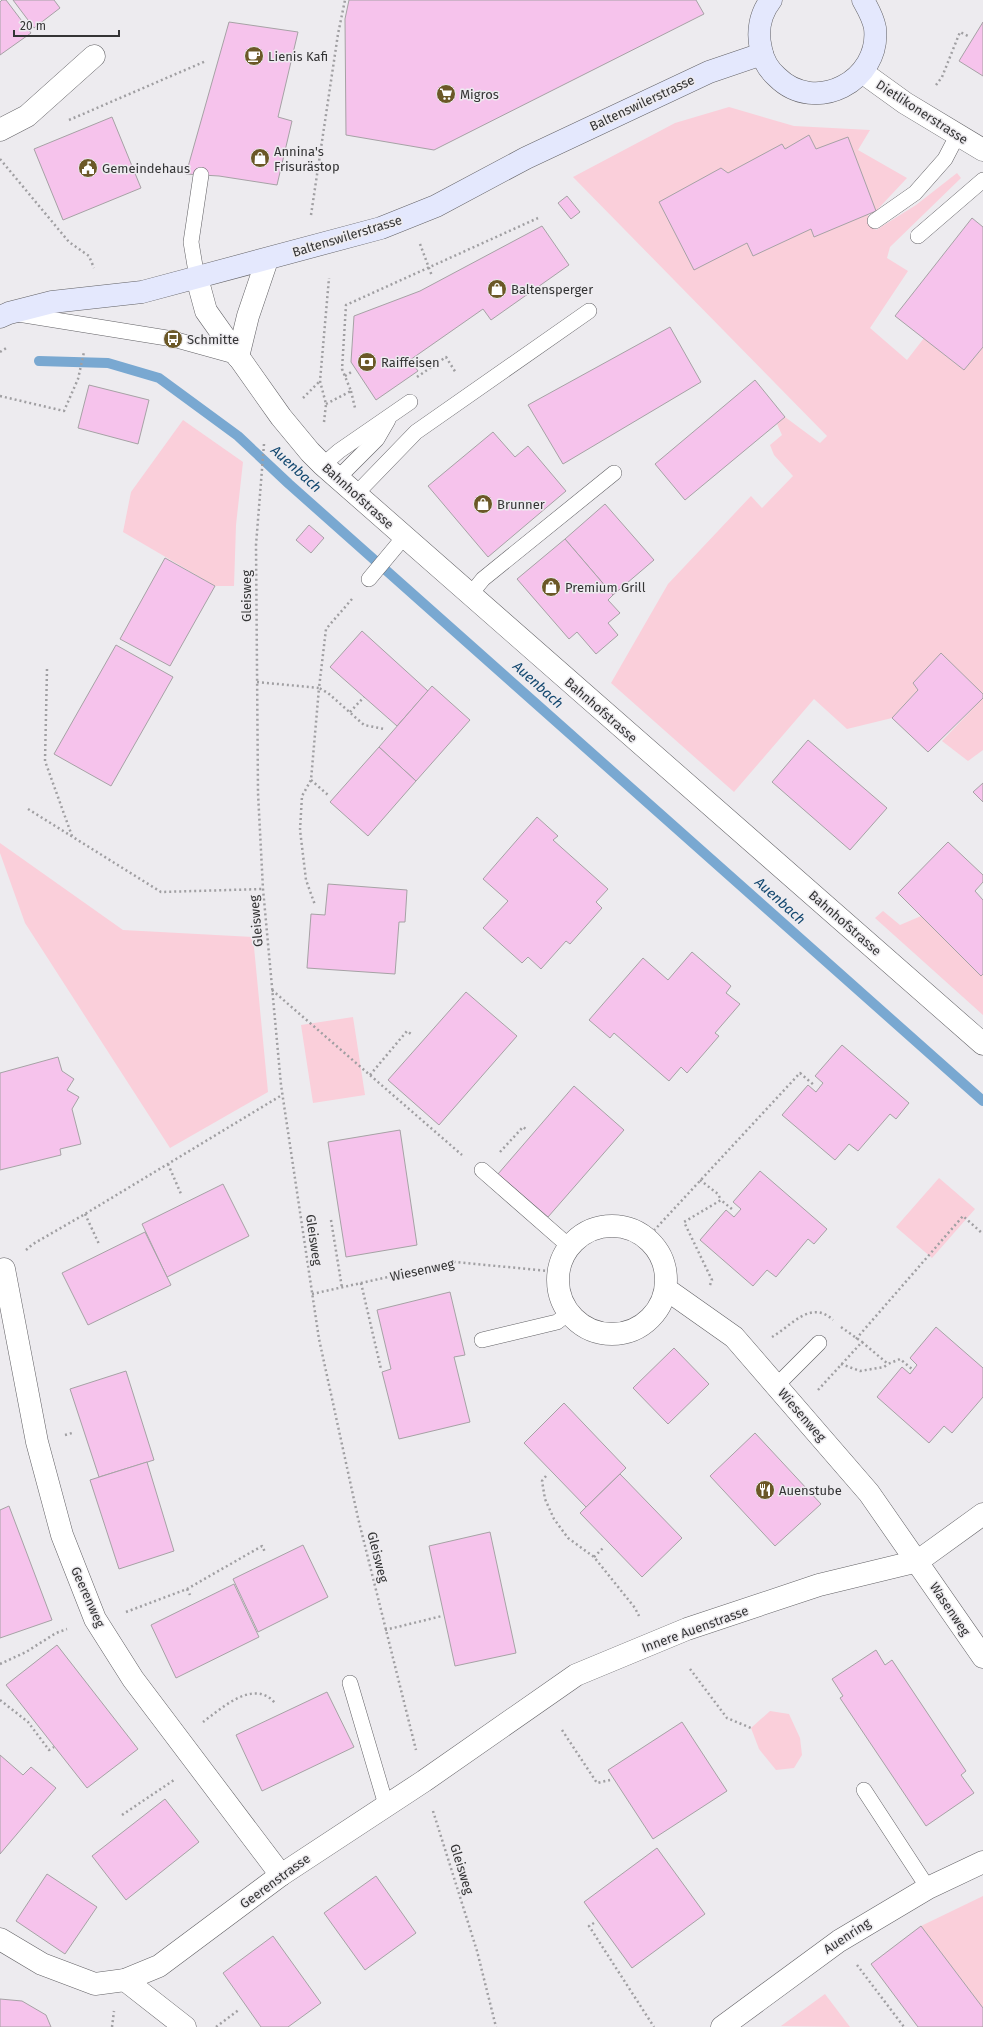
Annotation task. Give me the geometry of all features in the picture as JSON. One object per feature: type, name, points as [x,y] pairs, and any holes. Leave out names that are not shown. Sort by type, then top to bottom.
[{"type":"main road","points":[[770,0],[761,18],[758,36],[762,54],[770,70],[782,83],[798,91],[816,94],[838,89],[849,84],[862,72],[870,59],[874,44],[875,28],[870,13],[863,0]]},
{"type":"main road","name":"Baltenswilerstrasse","points":[[5,315],[52,302],[142,292],[267,260],[381,228],[436,206],[526,158],[696,78],[762,54]]},
{"type":"street","points":[[0,130],[26,116],[94,56]]},
{"type":"street","name":"Dietlikonerstrasse","points":[[862,72],[905,103],[957,136],[983,150]]},
{"type":"street","points":[[238,357],[248,316],[267,260]]},
{"type":"street","name":"Bahnhofstrasse","points":[[197,278],[206,312],[281,417],[330,471],[355,494],[399,543],[470,595],[983,1044]]},
{"type":"street","points":[[602,1227],[620,1227],[630,1229],[647,1238],[659,1253],[665,1270],[666,1289],[658,1310],[645,1323],[629,1332],[612,1334],[594,1331],[578,1322],[563,1302],[559,1283],[559,1272],[563,1258],[570,1247],[584,1234],[602,1227]]},
{"type":"street","name":"Geerenweg","points":[[4,1269],[37,1442],[62,1535],[96,1621],[132,1679],[281,1875]]},
{"type":"street","name":"Wiesenweg","points":[[666,1289],[734,1337],[869,1493],[918,1561]]},
{"type":"street","name":"Innere Auenstrasse","points":[[424,1781],[576,1675],[686,1629],[819,1585],[918,1561],[983,1514]]},
{"type":"street","name":"Wasenweg","points":[[918,1561],[983,1657]]},
{"type":"street","name":"Geerenstrasse","points":[[0,1938],[42,1964],[95,1984],[125,1980],[159,1966],[281,1875],[424,1781]]},
{"type":"street","name":"Auenring","points":[[722,2027],[839,1941],[928,1888],[983,1862]]},
{"type":"street","points":[[125,1980],[185,2027]]},
{"type":"lane","points":[[875,221],[915,193],[945,159],[957,136]]},
{"type":"lane","points":[[197,278],[191,242],[201,175]]},
{"type":"lane","points":[[918,236],[983,180]]},
{"type":"lane","points":[[355,494],[416,432],[589,311]]},
{"type":"lane","points":[[5,315],[173,339],[238,357]]},
{"type":"lane","points":[[330,471],[339,451],[410,402]]},
{"type":"lane","points":[[470,595],[483,579],[614,473]]},
{"type":"lane","points":[[369,579],[399,543]]},
{"type":"lane","points":[[482,1170],[570,1247]]},
{"type":"lane","points":[[482,1340],[557,1322],[570,1312]]},
{"type":"lane","points":[[776,1386],[819,1343]]},
{"type":"lane","points":[[350,1683],[386,1805]]},
{"type":"lane","points":[[864,1790],[928,1888]]},
{"type":"path","points":[[311,216],[338,34],[345,0]]},
{"type":"path","points":[[936,85],[942,77],[960,32],[968,36]]},
{"type":"path","points":[[64,123],[206,61]]},
{"type":"path","points":[[0,159],[69,242],[89,256],[94,269]]},
{"type":"path","points":[[326,404],[351,391],[342,369],[346,305],[429,269],[538,218]]},
{"type":"path","points":[[420,244],[432,276]]},
{"type":"path","points":[[324,426],[326,404],[320,381],[329,278]]},
{"type":"path","points":[[0,396],[64,412],[78,380],[86,346]]},
{"type":"path","points":[[345,376],[353,371]]},
{"type":"path","points":[[298,402],[320,381]]},
{"type":"path","name":"Gleisweg","points":[[265,442],[256,545],[258,793],[263,889],[282,1095],[319,1339],[358,1518],[424,1781],[477,1951],[496,2027]]},
{"type":"path","points":[[315,905],[306,880],[300,830],[302,796],[311,780],[326,629],[369,579]]},
{"type":"path","points":[[47,669],[45,761],[72,837]]},
{"type":"path","points":[[257,682],[319,688],[328,693],[364,725],[384,729]]},
{"type":"path","points":[[350,712],[364,697]]},
{"type":"path","points":[[311,780],[328,795]]},
{"type":"path","points":[[28,809],[161,892],[263,889]]},
{"type":"path","points":[[272,990],[468,1161]]},
{"type":"path","points":[[370,1075],[407,1031],[411,1034]]},
{"type":"path","points":[[647,1238],[800,1073],[815,1086]]},
{"type":"path","points":[[4,1269],[32,1244],[86,1214],[282,1095]]},
{"type":"path","points":[[496,1156],[523,1127],[527,1130]]},
{"type":"path","points":[[168,1164],[181,1194]]},
{"type":"path","points":[[700,1180],[718,1194],[721,1200],[733,1210]]},
{"type":"path","points":[[709,1286],[712,1280],[684,1222],[721,1200]]},
{"type":"path","points":[[86,1214],[99,1244]]},
{"type":"path","points":[[856,1339],[963,1216],[983,1234]]},
{"type":"path","points":[[331,1220],[342,1288]]},
{"type":"path","name":"Wiesenweg","points":[[312,1294],[455,1262],[559,1272]]},
{"type":"path","points":[[361,1283],[381,1369]]},
{"type":"path","points":[[820,1387],[862,1342],[888,1364]]},
{"type":"path","points":[[841,1364],[860,1371],[884,1367],[900,1359],[912,1369]]},
{"type":"path","points":[[546,1476],[542,1481],[545,1499],[554,1519],[568,1538],[594,1557],[635,1608],[652,1644]]},
{"type":"path","points":[[0,1664],[26,1652],[56,1633],[96,1621],[187,1589],[262,1546],[266,1552]]},
{"type":"path","points":[[594,1557],[603,1548]]},
{"type":"path","points":[[187,1589],[190,1595]]},
{"type":"path","points":[[385,1630],[442,1616]]},
{"type":"path","points":[[690,1669],[726,1718],[751,1728]]},
{"type":"path","points":[[179,1740],[227,1704],[245,1695],[260,1693],[270,1697],[275,1703]]},
{"type":"path","points":[[0,1700],[28,1722],[49,1750],[54,1747]]},
{"type":"path","points":[[562,1730],[597,1783],[610,1780]]},
{"type":"path","points":[[122,1815],[197,1764]]},
{"type":"path","points":[[594,1923],[588,1926],[654,2027]]},
{"type":"path","points":[[839,1941],[904,2027]]},
{"type":"path","points":[[112,2027],[111,2024],[114,2009]]},
{"type":"path","points":[[216,2027],[240,2009]]},
{"type":"shaded area","points":[[729,107],[794,126],[870,130],[858,150],[907,178],[876,211],[868,215],[876,230],[916,205],[957,173],[961,178],[890,247],[887,258],[908,271],[870,328],[907,360],[924,338],[964,370],[983,347],[983,694],[913,683],[918,690],[892,718],[847,729],[814,699],[734,792],[611,683],[668,584],[751,496],[762,508],[793,476],[774,455],[770,445],[782,435],[777,424],[785,417],[820,443],[827,436],[573,177],[675,123]]},
{"type":"shaded area","points":[[183,420],[243,462],[236,525],[234,586],[215,586],[123,532],[131,492]]},
{"type":"shaded area","points":[[983,698],[983,750],[968,761],[942,741]]},
{"type":"shaded area","points":[[0,843],[123,930],[253,937],[268,1092],[170,1148],[25,923],[0,853]]},
{"type":"shaded area","points":[[883,911],[900,925],[921,916],[981,976],[983,974],[983,1015],[875,918]]},
{"type":"shaded area","points":[[353,1017],[365,1095],[313,1103],[301,1025]]},
{"type":"shaded area","points":[[939,1178],[975,1209],[932,1258],[896,1227]]},
{"type":"shaded area","points":[[770,1711],[789,1714],[800,1738],[802,1755],[794,1768],[776,1770],[759,1749],[751,1728]]},
{"type":"shaded area","points":[[983,1896],[983,2008],[921,1926]]},
{"type":"shaded area","points":[[825,1994],[850,2027],[781,2026]]},
{"type":"building","points":[[2,0],[6,0],[31,33],[0,55],[0,2]]},
{"type":"building","points":[[13,0],[54,0],[60,8],[34,28]]},
{"type":"building","name":"Migros","points":[[349,0],[696,0],[704,14],[434,150],[346,135],[345,19]]},
{"type":"building","points":[[229,22],[298,32],[278,117],[292,121],[277,185],[219,176],[186,174]]},
{"type":"building","points":[[983,22],[983,76],[959,61]]},
{"type":"building","name":"Gemeindehaus","points":[[112,117],[141,188],[63,220],[34,149]]},
{"type":"building","points":[[809,135],[816,149],[848,137],[876,211],[814,237],[811,229],[753,256],[747,243],[694,270],[659,202],[721,168],[728,173],[782,144],[785,149]]},
{"type":"building","points":[[567,196],[580,212],[571,219],[558,203]]},
{"type":"building","points":[[972,218],[983,227],[983,347],[964,370],[895,316]]},
{"type":"building","points":[[542,226],[569,265],[491,320],[483,309],[410,360],[418,371],[376,400],[351,362],[354,316],[420,291]]},
{"type":"building","points":[[670,327],[701,382],[563,464],[528,405]]},
{"type":"building","points":[[755,380],[785,417],[685,500],[655,464]]},
{"type":"building","points":[[89,385],[149,400],[138,444],[78,428]]},
{"type":"building","points":[[493,432],[515,457],[528,446],[566,491],[488,557],[428,486]]},
{"type":"building","points":[[605,504],[654,560],[613,595],[565,539]]},
{"type":"building","points":[[309,525],[324,538],[311,553],[296,540]]},
{"type":"building","points":[[565,539],[613,595],[608,600],[620,613],[608,623],[618,635],[596,654],[577,632],[569,639],[517,579]]},
{"type":"building","points":[[165,558],[215,586],[170,666],[120,639]]},
{"type":"building","points":[[362,631],[428,691],[397,726],[330,667]]},
{"type":"building","points":[[116,645],[173,677],[111,786],[54,754]]},
{"type":"building","points":[[941,653],[983,694],[983,698],[928,752],[892,718],[918,690],[913,683]]},
{"type":"building","points":[[432,686],[470,720],[416,781],[379,747]]},
{"type":"building","points":[[808,740],[887,808],[850,850],[772,782]]},
{"type":"building","points":[[379,747],[416,781],[368,836],[330,802]]},
{"type":"building","points":[[983,783],[983,802],[973,792]]},
{"type":"building","points":[[537,817],[558,836],[553,840],[608,889],[596,902],[602,908],[570,944],[566,941],[541,969],[528,957],[522,963],[483,928],[508,901],[483,879]]},
{"type":"building","points":[[948,842],[983,875],[983,882],[975,891],[983,900],[983,974],[981,976],[898,893]]},
{"type":"building","points":[[328,884],[407,890],[405,922],[399,922],[395,974],[307,968],[311,914],[325,915]]},
{"type":"building","points":[[692,952],[731,986],[726,993],[740,1004],[715,1033],[719,1036],[687,1073],[681,1067],[669,1081],[614,1033],[610,1038],[589,1020],[643,958],[668,980]]},
{"type":"building","points":[[466,992],[517,1036],[439,1125],[388,1080]]},
{"type":"building","points":[[842,1045],[909,1103],[896,1119],[890,1114],[858,1151],[849,1144],[835,1160],[782,1115],[808,1085],[816,1092],[823,1083],[815,1076]]},
{"type":"building","points":[[58,1057],[62,1071],[74,1079],[67,1090],[79,1097],[72,1109],[81,1144],[60,1149],[61,1155],[0,1170],[0,1073]]},
{"type":"building","points":[[574,1086],[624,1130],[548,1217],[498,1174]]},
{"type":"building","points":[[400,1130],[417,1245],[346,1257],[328,1142]]},
{"type":"building","points":[[760,1171],[827,1229],[814,1244],[808,1239],[776,1277],[767,1270],[753,1286],[700,1240],[726,1210],[734,1217],[741,1209],[733,1202]]},
{"type":"building","points":[[223,1184],[249,1236],[167,1277],[142,1224]]},
{"type":"building","points":[[145,1232],[171,1285],[88,1325],[62,1273]]},
{"type":"building","points":[[450,1292],[465,1355],[454,1357],[470,1422],[399,1439],[382,1372],[391,1369],[377,1310]]},
{"type":"building","points":[[936,1327],[983,1368],[983,1397],[952,1433],[944,1426],[929,1443],[877,1397],[902,1367],[910,1374],[917,1365],[910,1358]]},
{"type":"building","points":[[674,1348],[709,1384],[668,1424],[633,1388]]},
{"type":"building","points":[[126,1371],[154,1460],[99,1477],[70,1389]]},
{"type":"building","points":[[564,1403],[626,1468],[586,1507],[524,1443]]},
{"type":"building","name":"Auenstube","points":[[755,1433],[821,1504],[775,1546],[710,1476]]},
{"type":"building","points":[[147,1462],[174,1551],[119,1569],[90,1480]]},
{"type":"building","points":[[620,1474],[682,1538],[642,1577],[580,1513]]},
{"type":"building","points":[[9,1506],[52,1620],[0,1638],[0,1510]]},
{"type":"building","points":[[490,1532],[516,1653],[455,1666],[429,1546]]},
{"type":"building","points":[[303,1545],[328,1597],[258,1632],[233,1579]]},
{"type":"building","points":[[234,1584],[259,1637],[176,1678],[151,1625]]},
{"type":"building","points":[[57,1645],[138,1749],[87,1788],[6,1685]]},
{"type":"building","points":[[876,1650],[885,1665],[892,1660],[966,1771],[961,1775],[974,1793],[926,1826],[840,1698],[843,1696],[832,1679]]},
{"type":"building","points":[[327,1692],[354,1747],[262,1791],[236,1735]]},
{"type":"building","points":[[682,1722],[727,1791],[653,1839],[608,1770]]},
{"type":"building","points":[[0,1755],[23,1775],[31,1767],[56,1788],[0,1854]]},
{"type":"building","points":[[165,1799],[199,1842],[126,1900],[92,1856]]},
{"type":"building","points":[[657,1848],[705,1914],[632,1968],[584,1902]]},
{"type":"building","points":[[47,1874],[97,1907],[65,1954],[16,1921]]},
{"type":"building","points":[[376,1876],[416,1933],[365,1970],[324,1913]]},
{"type":"building","points":[[921,1926],[983,2008],[983,2027],[918,2027],[871,1964]]},
{"type":"building","points":[[273,1936],[321,2003],[288,2027],[261,2027],[223,1973]]},
{"type":"building","points":[[0,1999],[22,2001],[46,2015],[51,2027],[0,2027]]},
{"type":"waterway","name":"Auenbach","points":[[39,361],[108,363],[159,378],[238,436],[289,484],[983,1101]]},
{"type":"place","name":"Lienis Kafi","points":[[254,56]]},
{"type":"place","name":"Migros","points":[[446,94]]},
{"type":"place","name":"Annina's Frisurästop","points":[[260,158]]},
{"type":"place","name":"Gemeindehaus","points":[[88,168]]},
{"type":"place","name":"Baltensperger","points":[[497,289]]},
{"type":"place","name":"Schmitte","points":[[173,339]]},
{"type":"place","name":"Raiffeisen","points":[[367,362]]},
{"type":"place","name":"Brunner","points":[[483,504]]},
{"type":"place","name":"Premium Grill","points":[[551,587]]},
{"type":"place","name":"Auenstube","points":[[765,1490]]}]
